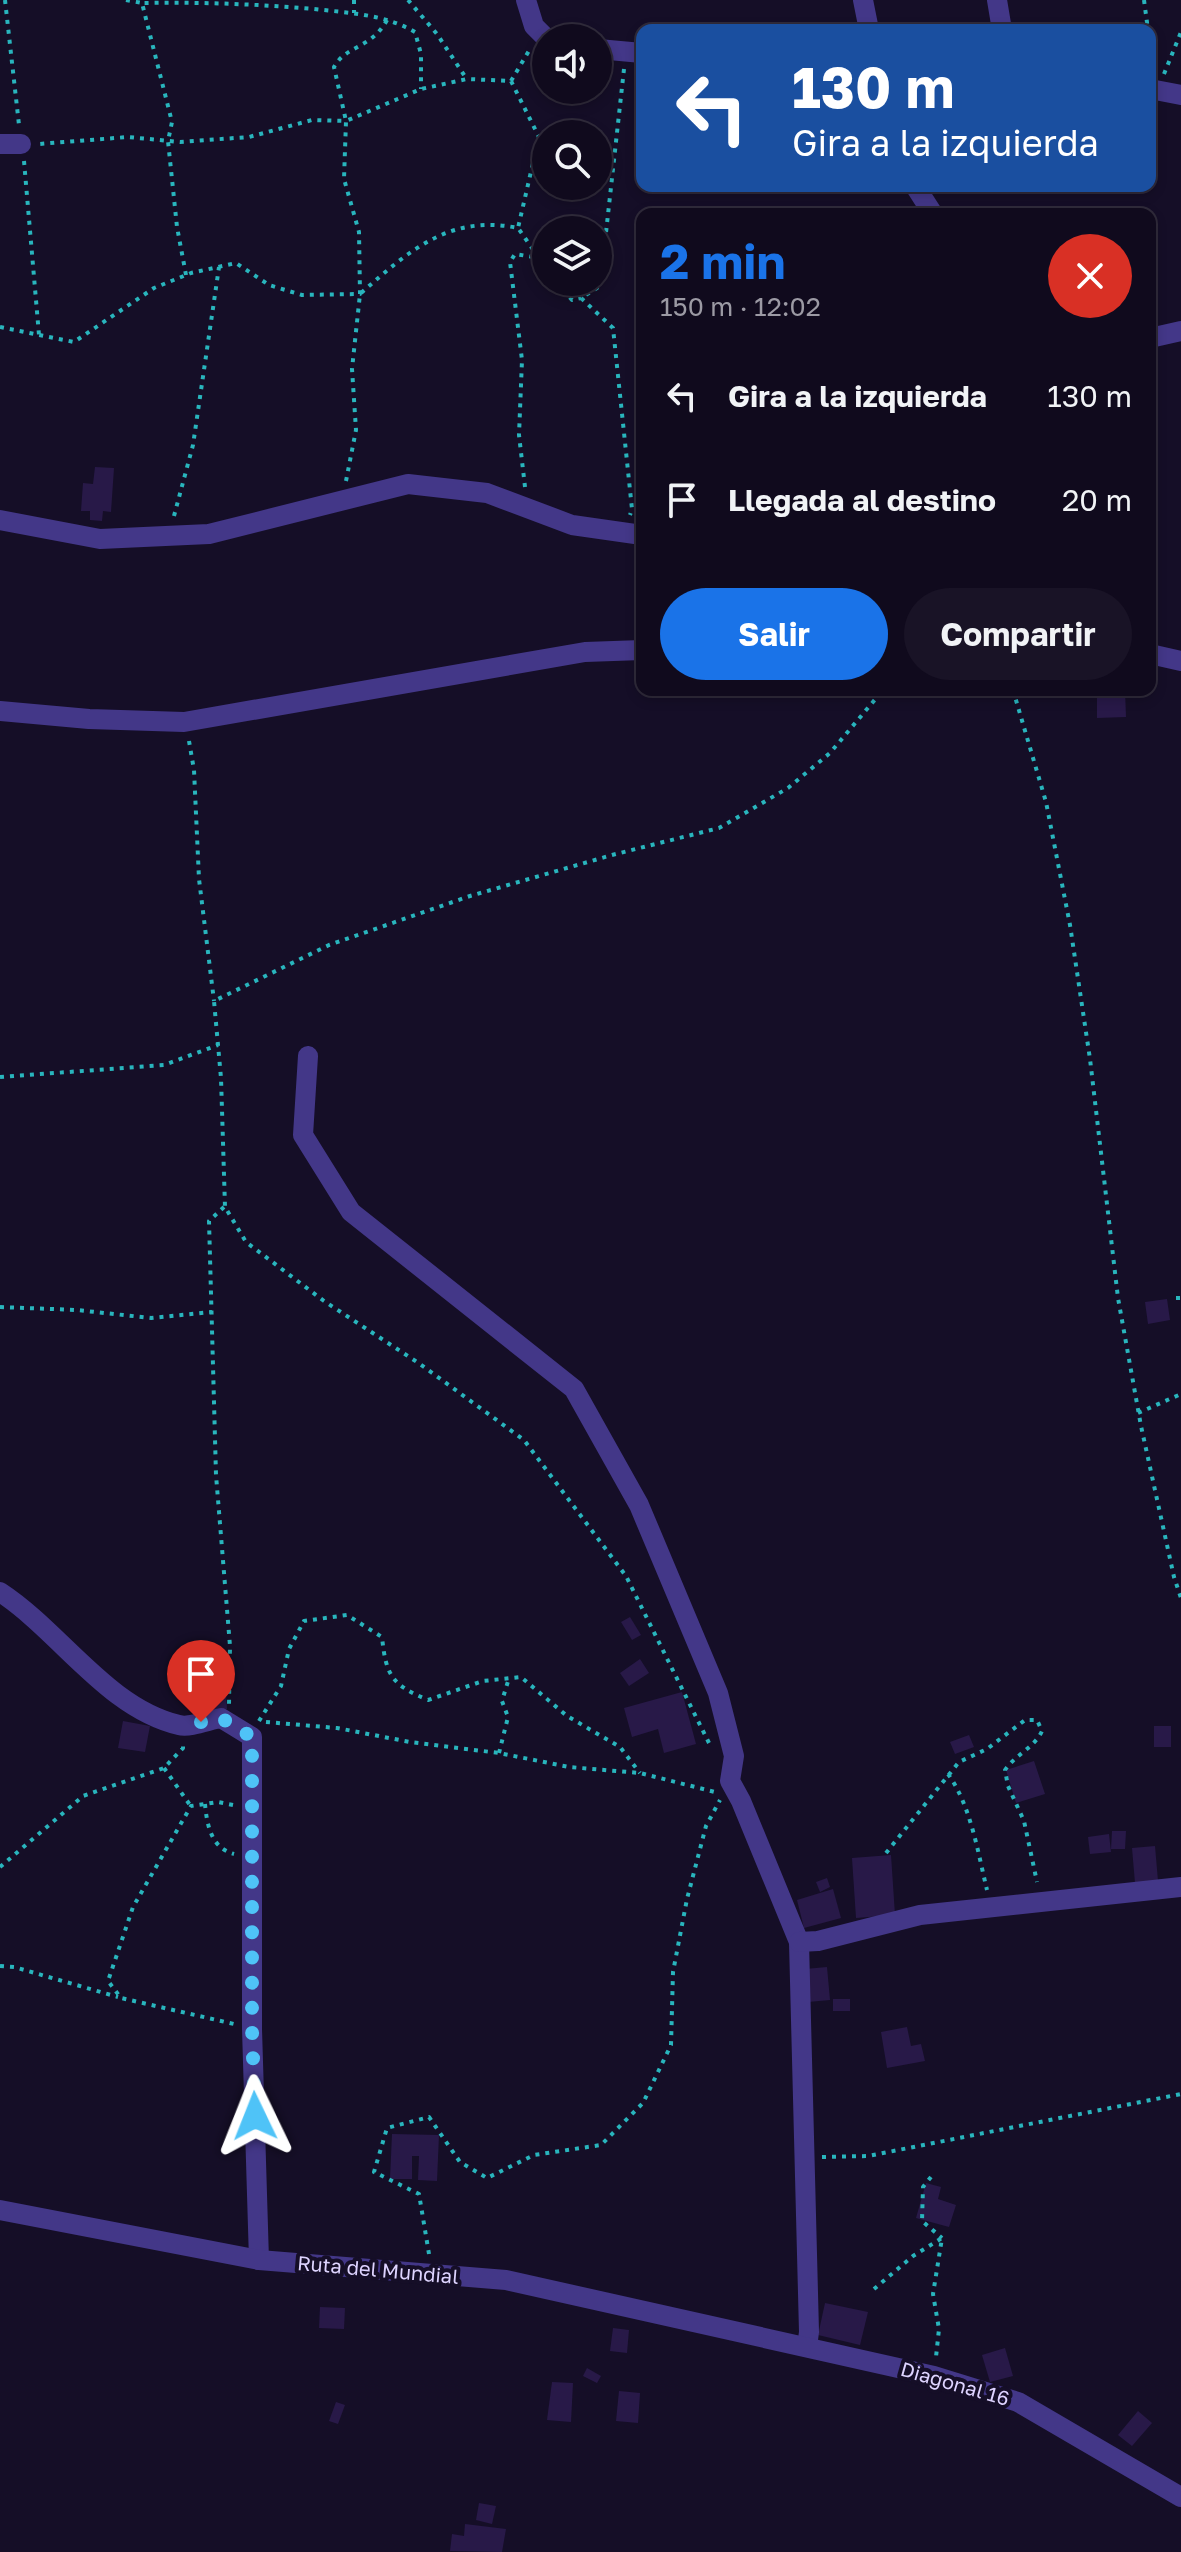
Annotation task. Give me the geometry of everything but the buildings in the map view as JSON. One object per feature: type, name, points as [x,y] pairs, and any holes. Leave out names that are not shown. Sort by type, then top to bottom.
[{"type":"street","points":[[526,0],[536,24]]},
{"type":"street","points":[[863,0],[868,24]]},
{"type":"street","points":[[997,0],[1001,24]]},
{"type":"street","points":[[612,50],[634,52]]},
{"type":"street","points":[[1156,89],[1181,95]]},
{"type":"street","points":[[0,144],[21,144]]},
{"type":"street","points":[[1156,337],[1181,331]]},
{"type":"street","points":[[0,520],[100,539],[209,534],[408,484],[487,493],[572,525],[632,535]]},
{"type":"street","points":[[0,711],[89,719],[184,722],[585,652],[636,650]]},
{"type":"street","points":[[1156,655],[1181,661]]},
{"type":"street","points":[[308,1056],[303,1135],[351,1212],[574,1389],[639,1505],[718,1693],[734,1756],[730,1781],[799,1942],[807,2347]]},
{"type":"street","points":[[0,1592],[25,1609],[129,1706],[181,1726],[221,1718],[243,1724],[252,1737],[252,2029],[259,2260]]},
{"type":"street","points":[[799,1942],[818,1941],[920,1915],[1181,1887]]},
{"type":"street","name":"Ruta del Mundial","points":[[0,2210],[259,2260],[506,2280],[756,2335]]},
{"type":"street","name":"Diagonal 16","points":[[756,2335],[934,2376],[1018,2402],[1181,2497]]},
{"type":"path","points":[[5,0],[39,335]]},
{"type":"path","points":[[126,0],[227,2],[354,13],[396,22],[415,32],[421,54],[421,89]]},
{"type":"path","points":[[354,0],[354,13]]},
{"type":"path","points":[[408,0],[437,34],[467,79]]},
{"type":"path","points":[[1144,0],[1147,24]]},
{"type":"path","points":[[142,1],[172,122],[168,141],[177,227],[186,275]]},
{"type":"path","points":[[346,500],[345,487],[356,430],[352,369],[360,294],[359,232],[344,179],[346,121],[334,67],[340,56],[362,47],[379,35],[388,20]]},
{"type":"path","points":[[1156,85],[1181,32]]},
{"type":"path","points":[[511,81],[532,47]]},
{"type":"path","points":[[569,296],[572,300],[581,298],[597,288],[601,278],[634,52]]},
{"type":"path","points":[[21,144],[61,144],[128,137],[168,141],[249,137],[312,120],[346,121],[421,89],[467,79],[511,81]]},
{"type":"path","points":[[511,81],[539,137],[518,228]]},
{"type":"path","points":[[0,327],[74,342],[154,288],[186,275],[236,263],[269,285],[302,295],[360,294],[396,262],[444,232],[491,222],[518,228],[532,248]]},
{"type":"path","points":[[522,508],[526,481],[519,435],[522,360],[510,262],[515,254],[532,257]]},
{"type":"path","points":[[173,536],[174,518],[193,445],[219,267]]},
{"type":"path","points":[[581,298],[613,328],[632,535]]},
{"type":"path","points":[[214,1001],[329,945],[470,896],[719,828],[788,788],[830,753],[878,696]]},
{"type":"path","points":[[1015,696],[1046,802],[1070,925],[1090,1059],[1118,1298],[1138,1413],[1181,1598]]},
{"type":"path","points":[[184,722],[194,770],[199,879],[218,1045],[225,1207],[246,1242],[324,1301],[420,1364],[524,1440],[626,1576],[693,1714],[730,1781]]},
{"type":"path","points":[[0,1077],[164,1065],[218,1045]]},
{"type":"path","points":[[225,1207],[209,1221],[216,1475],[230,1646],[243,1724]]},
{"type":"path","points":[[0,1307],[77,1310],[151,1318],[212,1312]]},
{"type":"path","points":[[1138,1413],[1181,1394]]},
{"type":"path","points":[[243,1724],[281,1686],[289,1649],[304,1621],[347,1615],[382,1637],[385,1661],[400,1689],[428,1700],[483,1681],[521,1677],[567,1716],[620,1747],[640,1773]]},
{"type":"path","points":[[499,1753],[508,1717],[502,1701],[509,1678]]},
{"type":"path","points":[[886,1853],[959,1762],[987,1749],[1025,1720],[1037,1720],[1042,1731],[1038,1740],[1012,1760],[1005,1770],[1008,1786],[1024,1821],[1035,1879],[1046,1902]]},
{"type":"path","points":[[243,1724],[337,1728],[569,1767],[640,1773],[723,1794],[706,1826],[687,1899],[673,1972],[671,2045],[643,2103],[601,2145],[534,2155],[487,2178],[460,2162],[429,2117],[387,2128],[374,2172],[419,2194],[427,2235],[430,2275]]},
{"type":"path","points":[[0,1867],[83,1796],[164,1768],[183,1748],[181,1726]]},
{"type":"path","points":[[164,1768],[191,1806]]},
{"type":"path","points":[[948,1773],[956,1785],[967,1816],[992,1908]]},
{"type":"path","points":[[191,1806],[218,1802],[252,1809]]},
{"type":"path","points":[[205,1804],[207,1830],[225,1852],[252,1859]]},
{"type":"path","points":[[121,1998],[108,1981],[133,1907],[191,1806]]},
{"type":"path","points":[[0,1966],[252,2029]]},
{"type":"path","points":[[804,2157],[868,2156],[1181,2094]]},
{"type":"path","points":[[931,2177],[923,2187],[922,2221],[942,2238]]},
{"type":"path","points":[[874,2289],[913,2256],[942,2238]]},
{"type":"path","points":[[934,2376],[939,2329],[933,2294],[942,2238]]},
{"type":"route","points":[[201,1722],[221,1718],[252,1737],[255,2116]]}]
